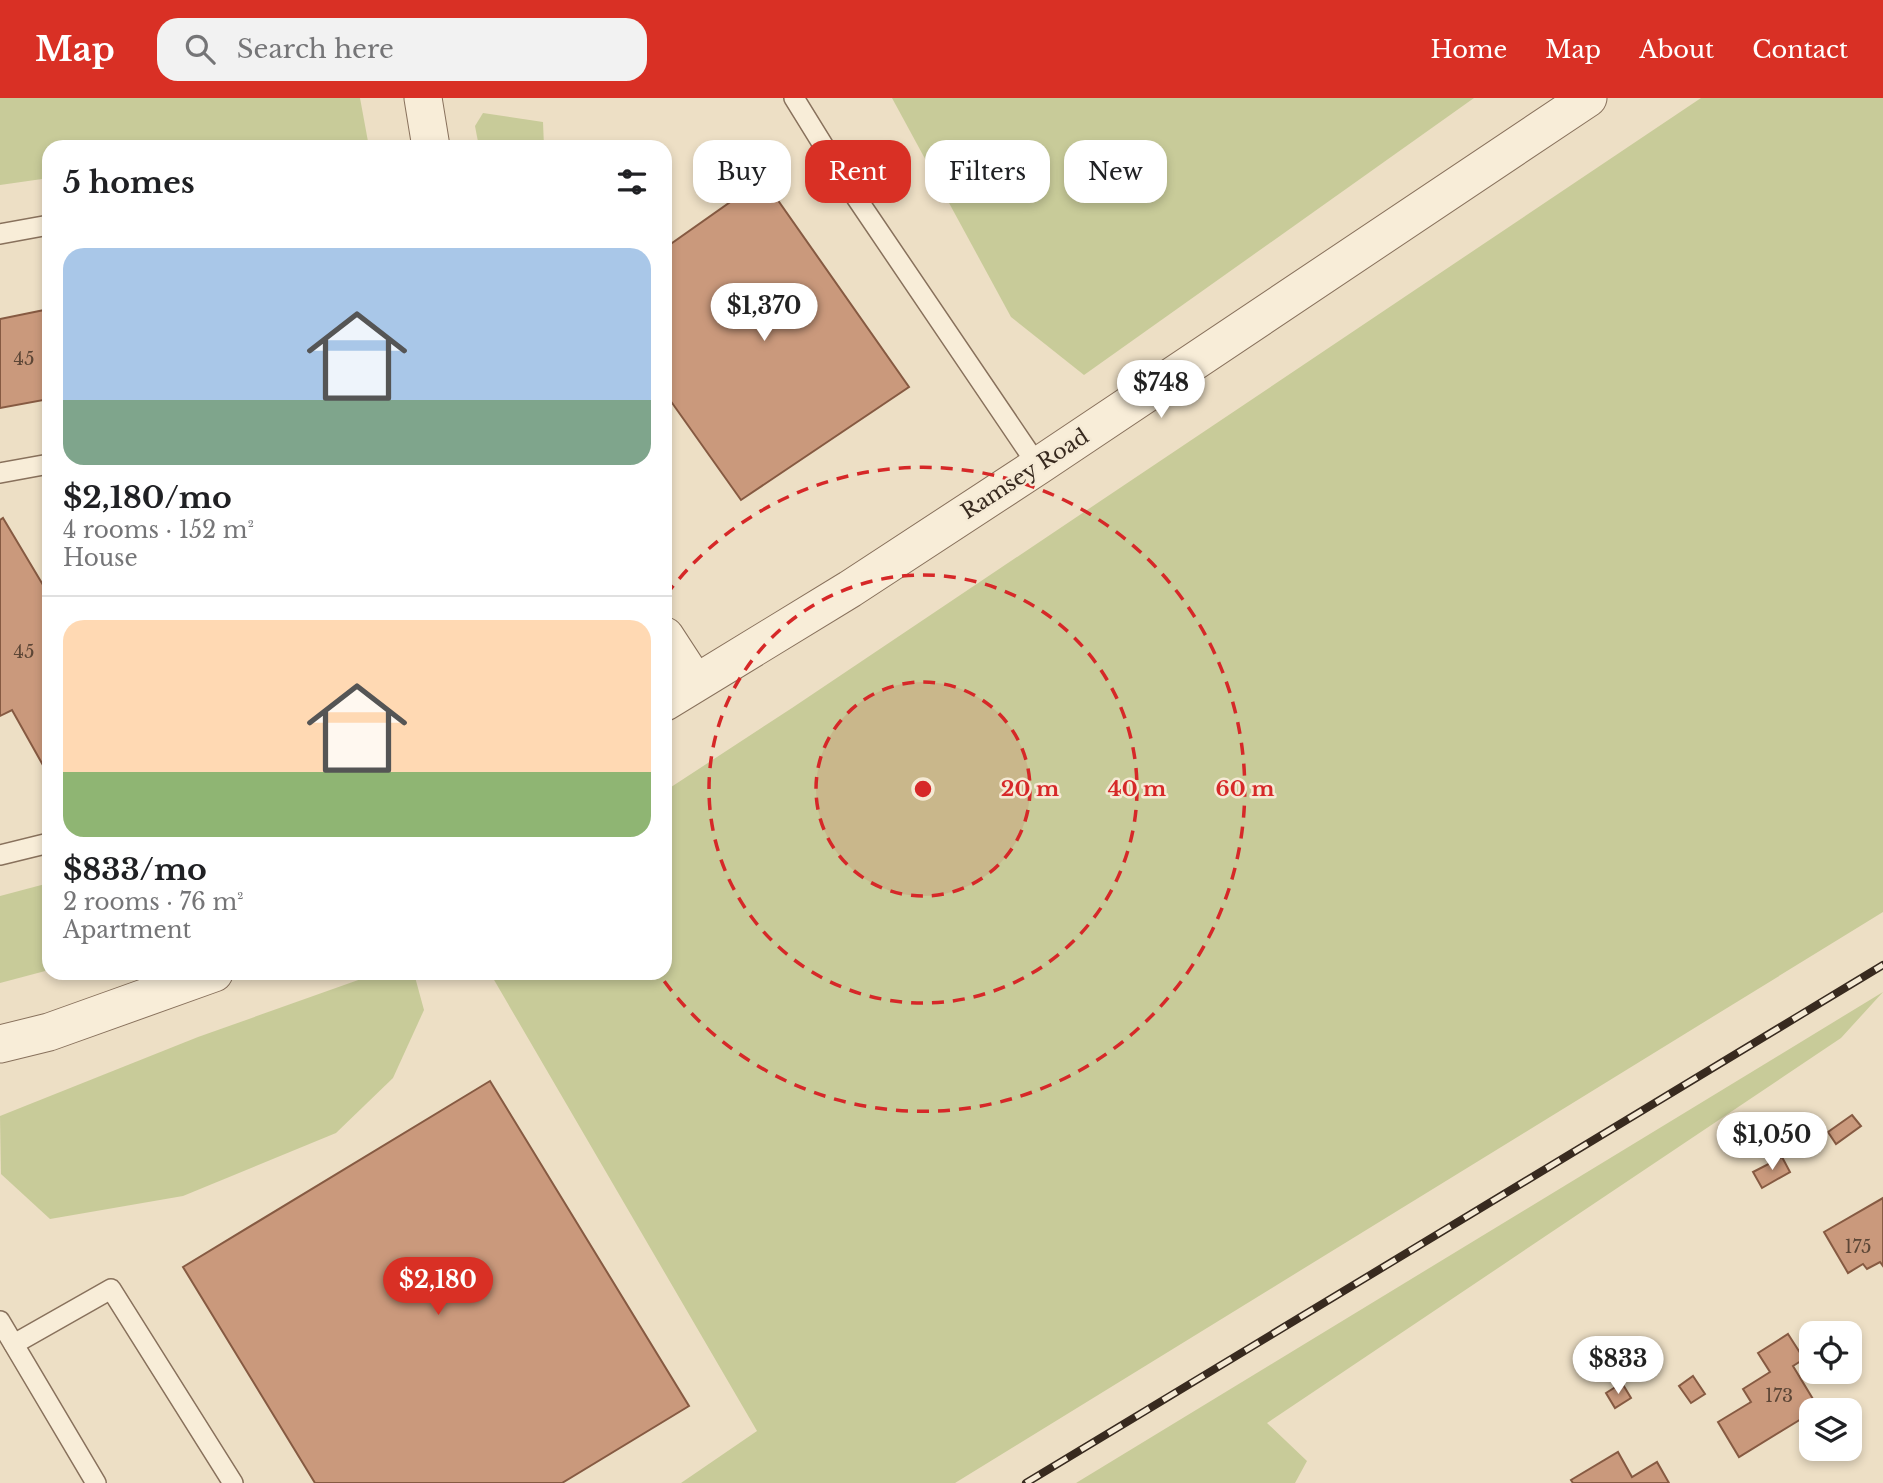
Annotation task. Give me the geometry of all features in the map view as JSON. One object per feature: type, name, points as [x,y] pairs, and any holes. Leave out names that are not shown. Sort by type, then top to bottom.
[{"type":"street","points":[[423,98],[429,140]]},
{"type":"street","name":"Ramsey Road","points":[[672,697],[850,589],[1038,466],[1588,98]]},
{"type":"street","points":[[672,647],[695,682]]},
{"type":"street","points":[[0,1044],[49,1032],[194,980]]},
{"type":"lane","points":[[794,98],[849,187],[1038,466]]},
{"type":"lane","points":[[0,233],[42,226]]},
{"type":"lane","points":[[0,473],[42,465]]},
{"type":"lane","points":[[0,855],[42,845]]},
{"type":"lane","points":[[14,1344],[111,1289],[233,1483]]},
{"type":"lane","points":[[0,1321],[96,1483]]},
{"type":"green space","points":[[0,98],[360,98],[368,140],[42,140],[42,179],[0,185]]},
{"type":"green space","points":[[892,98],[1474,98],[1084,375],[1011,317],[949,203],[1050,203],[1050,140],[925,140],[925,159]]},
{"type":"green space","points":[[1701,98],[1883,98],[1883,912],[955,1483],[681,1483],[757,1431],[494,980],[672,980],[672,786]]},
{"type":"green space","points":[[483,113],[543,122],[544,140],[478,140],[475,126]]},
{"type":"green space","points":[[42,885],[42,972],[0,983],[0,896]]},
{"type":"green space","points":[[358,980],[416,980],[424,1010],[393,1078],[336,1133],[183,1196],[50,1219],[1,1174],[0,1116],[198,1037]]},
{"type":"green space","points":[[1883,992],[1841,1038],[1267,1423],[1307,1461],[1295,1483],[1076,1483]]},
{"type":"building","points":[[729,203],[780,203],[909,387],[741,500],[672,403],[672,243]]},
{"type":"building","points":[[42,310],[42,400],[0,408],[0,319]]},
{"type":"building","points":[[3,518],[42,583],[42,763],[12,710],[0,716],[0,520]]},
{"type":"building","points":[[490,1081],[689,1406],[562,1483],[315,1483],[183,1267]]},
{"type":"building","points":[[1852,1115],[1861,1126],[1836,1144],[1828,1132]]},
{"type":"building","points":[[1782,1157],[1790,1172],[1762,1188],[1753,1172]]},
{"type":"building","points":[[1883,1198],[1883,1266],[1880,1262],[1867,1269],[1863,1264],[1848,1273],[1824,1232]]},
{"type":"building","points":[[1788,1334],[1799,1351],[1799,1362],[1793,1366],[1799,1376],[1799,1384],[1804,1384],[1812,1398],[1799,1398],[1799,1420],[1739,1457],[1718,1422],[1751,1402],[1743,1389],[1770,1372],[1758,1353]]},
{"type":"building","points":[[1693,1376],[1705,1394],[1691,1403],[1679,1386]]},
{"type":"building","points":[[1622,1383],[1631,1398],[1615,1408],[1606,1393]]},
{"type":"building","points":[[1618,1452],[1632,1477],[1657,1462],[1669,1483],[1573,1483],[1571,1480]]},
{"type":"railway","points":[[1026,1483],[1883,965]]}]
